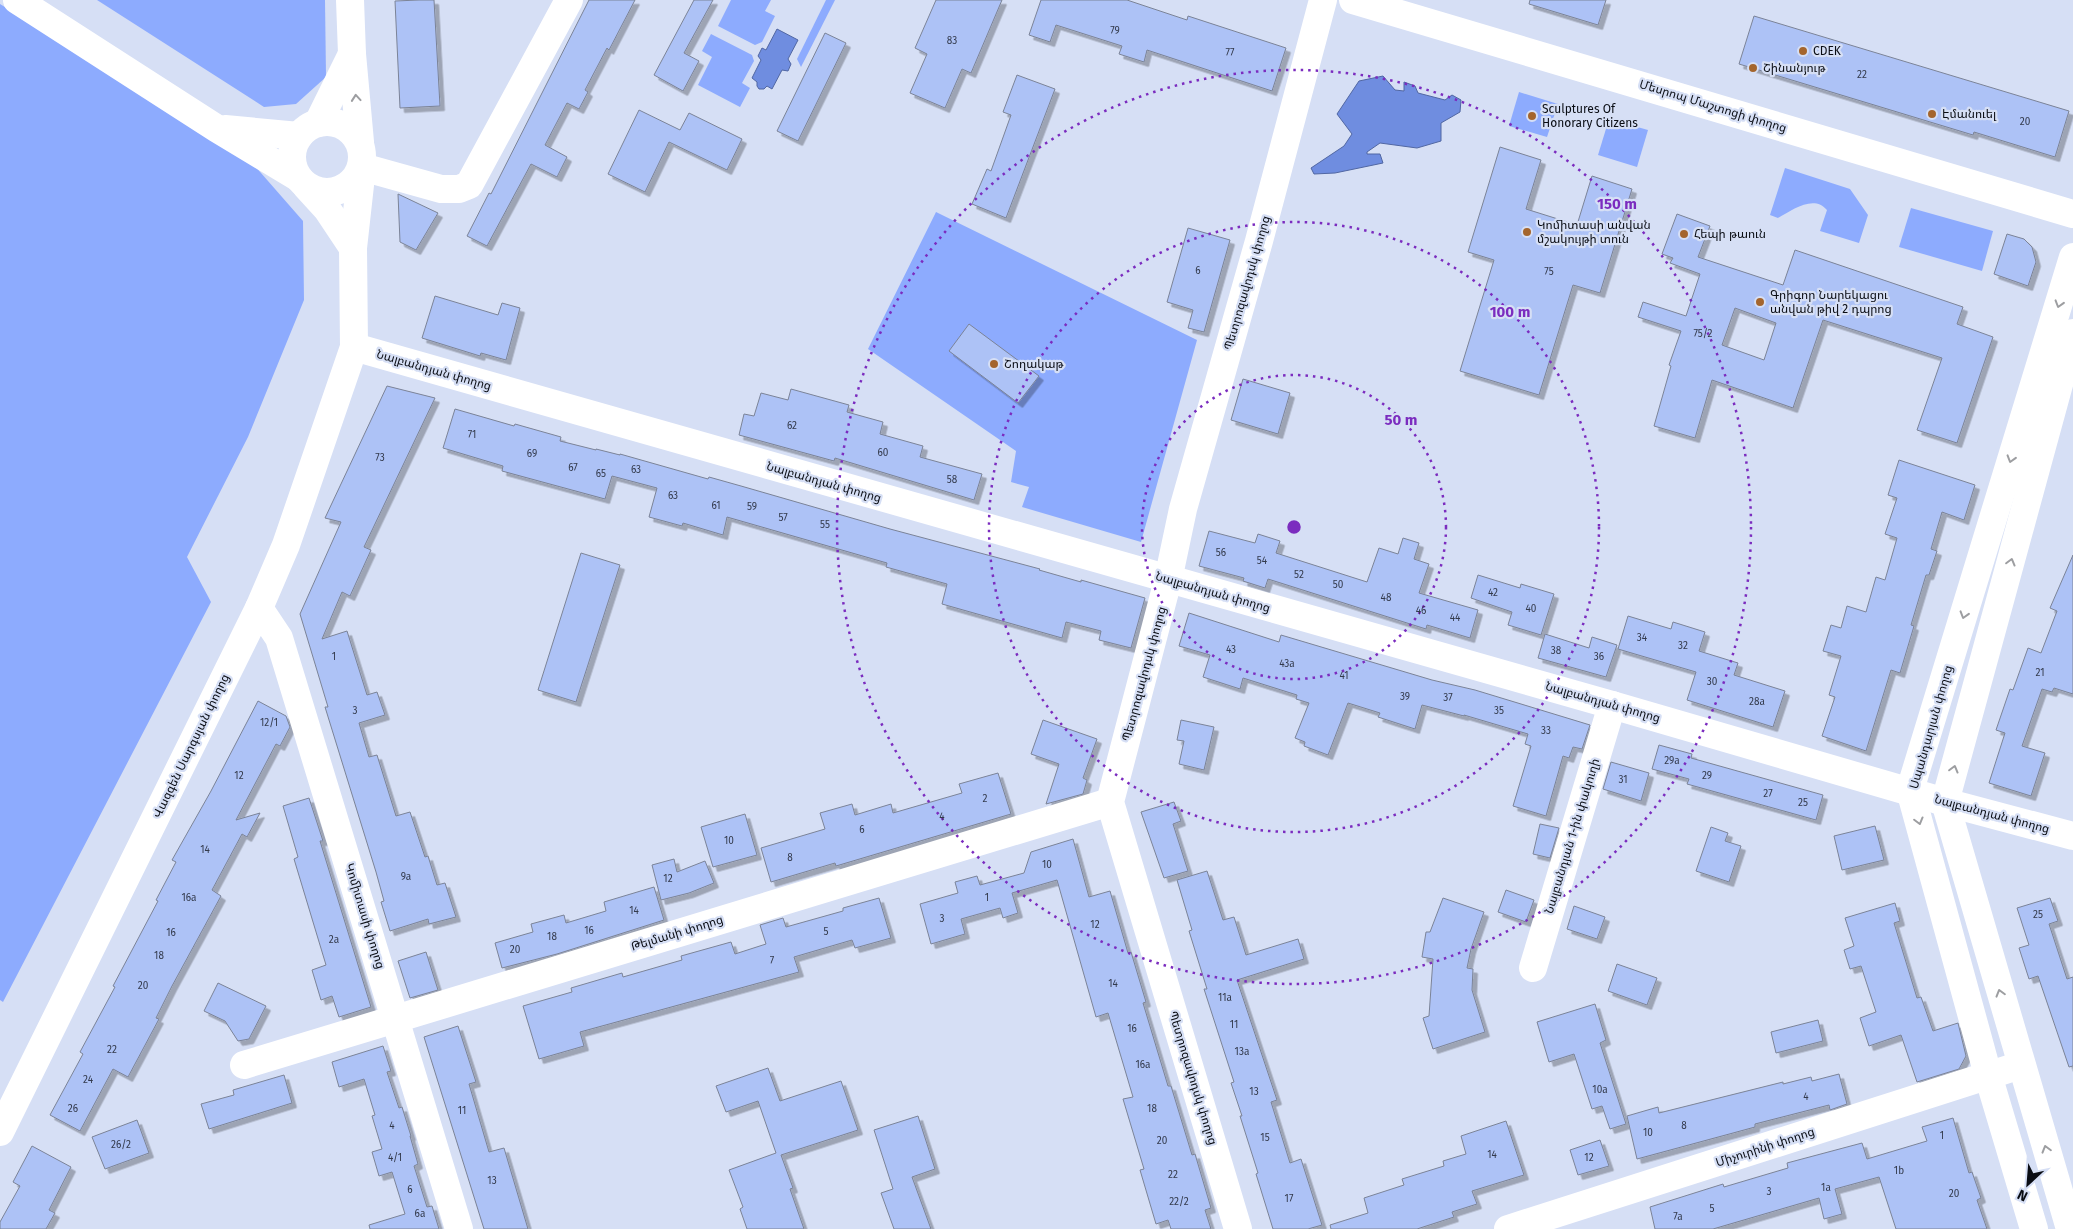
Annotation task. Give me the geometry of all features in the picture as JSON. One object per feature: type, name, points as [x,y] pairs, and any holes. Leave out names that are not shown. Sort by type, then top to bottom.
[{"type":"street","points":[[16,0],[216,128],[303,182],[316,191],[327,193],[338,191],[348,186],[357,178],[361,154],[353,132],[343,125],[331,122],[308,130],[216,128]]},
{"type":"street","name":"Վազգեն Սարգսյան փողոց","points":[[0,1132],[259,608],[286,545],[354,348],[353,248],[361,154],[352,54],[350,0]]},
{"type":"street","points":[[361,154],[441,189],[459,190],[469,184],[569,0]]},
{"type":"street","name":"Պետրոզավոդսկ փողոց","points":[[1238,1229],[1110,802],[1168,580],[1183,509],[1260,241],[1323,0]]},
{"type":"street","name":"Մեսրոպ Մաշտոցի փողոց","points":[[1353,0],[2073,214]]},
{"type":"street","points":[[352,54],[308,130],[294,146],[292,157],[294,168],[303,182],[327,209],[353,248]]},
{"type":"street","name":"Սպանդարյան փողոց","points":[[2034,1229],[1988,1075],[1910,790],[2073,257]]},
{"type":"street","points":[[2070,1229],[1945,802],[2073,333]]},
{"type":"street","name":"Նալբանդյան փողոց","points":[[354,348],[1910,790],[1945,802],[2073,836]]},
{"type":"street","name":"Կոմիտասի փողոց","points":[[259,608],[279,638],[459,1229]]},
{"type":"street","name":"Նալբանդյան 1-ին փակուղի","points":[[1533,968],[1612,705]]},
{"type":"street","name":"Թելմանի փողոց","points":[[244,1065],[1110,802]]},
{"type":"street","name":"Միչուրինի փողոց","points":[[1508,1229],[2021,1065]]},
{"type":"shaded area","points":[[97,0],[325,0],[326,77],[296,104],[264,107]]},
{"type":"shaded area","points":[[731,0],[771,0],[765,11],[775,16],[762,42],[755,45],[718,26]]},
{"type":"shaded area","points":[[826,0],[835,0],[801,67],[797,59]]},
{"type":"shaded area","points":[[0,4],[247,157],[303,221],[304,300],[248,437],[187,557],[211,602],[3,1002],[0,1000]]},
{"type":"shaded area","points":[[777,29],[798,40],[788,59],[791,64],[788,71],[782,70],[772,89],[767,86],[764,89],[759,89],[757,82],[752,78],[761,60],[758,56],[762,48],[766,50]]},
{"type":"shaded area","points":[[711,34],[752,55],[754,61],[742,83],[750,88],[740,107],[698,85],[712,57],[702,51]]},
{"type":"shaded area","points":[[1383,76],[1395,90],[1404,91],[1404,82],[1415,86],[1418,93],[1445,100],[1452,95],[1461,100],[1460,112],[1441,123],[1441,141],[1417,148],[1380,143],[1367,152],[1367,154],[1380,154],[1383,163],[1335,173],[1314,174],[1311,168],[1344,146],[1352,134],[1337,114],[1359,81]]},
{"type":"shaded area","points":[[1519,92],[1558,104],[1547,137],[1509,126]]},
{"type":"shaded area","points":[[1609,119],[1648,130],[1637,167],[1598,155]]},
{"type":"shaded area","points":[[1785,168],[1850,189],[1868,215],[1859,243],[1820,231],[1827,210],[1822,205],[1816,203],[1803,205],[1778,218],[1770,215]]},
{"type":"shaded area","points":[[1911,208],[1993,231],[1982,271],[1899,247]]},
{"type":"shaded area","points":[[936,212],[1197,340],[1141,542],[1022,507],[1029,487],[1011,482],[1016,451],[868,349]]},
{"type":"building","points":[[434,0],[440,106],[400,108],[395,1]]},
{"type":"building","points":[[589,0],[635,0],[609,50],[607,48],[585,90],[588,92],[579,109],[567,103],[545,145],[567,157],[557,177],[531,164],[487,246],[467,236],[489,193],[491,194]]},
{"type":"building","points":[[694,0],[713,0],[684,53],[699,61],[683,91],[654,75]]},
{"type":"building","points":[[936,0],[1002,0],[971,73],[962,69],[945,108],[910,93],[927,54],[915,48]]},
{"type":"building","points":[[1041,0],[1127,0],[1187,20],[1188,16],[1286,48],[1272,91],[1147,50],[1144,62],[1119,54],[1122,46],[1056,25],[1050,42],[1029,35]]},
{"type":"building","points":[[1530,0],[1606,0],[1598,25],[1529,4]]},
{"type":"building","points":[[1754,16],[2069,111],[2055,157],[1974,132],[1973,135],[1739,64]]},
{"type":"building","points":[[825,33],[846,43],[798,141],[777,131]]},
{"type":"building","points":[[1017,75],[1055,89],[1006,218],[972,204],[987,169],[991,171],[1011,115],[1003,112]]},
{"type":"building","points":[[639,110],[680,130],[689,113],[742,139],[727,170],[669,142],[645,192],[608,174]]},
{"type":"building","points":[[1500,147],[1541,160],[1526,209],[1577,225],[1592,176],[1632,189],[1600,293],[1573,285],[1539,395],[1460,371],[1494,260],[1468,252]]},
{"type":"building","points":[[398,194],[438,213],[416,250],[400,242]]},
{"type":"building","points":[[1677,214],[1710,226],[1698,257],[1783,285],[1795,250],[1963,307],[1957,324],[1993,337],[1957,443],[1917,430],[1942,358],[1823,320],[1793,408],[1712,380],[1695,438],[1654,426],[1671,366],[1669,365],[1681,331],[1638,317],[1643,302],[1686,316],[1700,274],[1670,263],[1673,258],[1662,254]],"holes":[[[1735,308],[1776,323],[1764,360],[1722,345]]]},
{"type":"building","points":[[1188,228],[1230,240],[1204,332],[1188,328],[1193,310],[1167,302]]},
{"type":"building","points":[[2007,234],[2024,239],[2032,247],[2036,262],[2028,286],[1994,274]]},
{"type":"building","points":[[435,296],[498,315],[502,303],[520,308],[506,360],[481,353],[480,356],[422,338]]},
{"type":"building","name":"Շողակաթ","points":[[969,324],[1039,376],[1018,403],[949,351]]},
{"type":"building","points":[[1243,379],[1290,393],[1278,434],[1231,420]]},
{"type":"building","points":[[387,386],[435,398],[364,547],[371,550],[350,596],[342,592],[322,639],[347,631],[367,695],[377,692],[385,715],[359,723],[369,757],[377,755],[396,816],[410,812],[425,857],[428,856],[437,885],[445,883],[456,917],[429,924],[428,919],[390,931],[381,902],[384,901],[376,872],[325,707],[328,707],[300,614],[341,522],[325,518]]},
{"type":"building","points":[[791,389],[849,405],[847,412],[883,422],[880,434],[923,446],[920,457],[982,474],[974,500],[835,458],[834,461],[739,435],[744,414],[754,416],[761,393],[788,400]]},
{"type":"building","points":[[455,409],[561,437],[560,441],[620,454],[708,479],[709,477],[890,529],[1145,598],[1131,648],[1099,640],[1101,631],[1066,622],[1062,638],[942,604],[947,584],[886,567],[887,563],[727,517],[723,535],[683,523],[682,526],[649,517],[657,488],[612,476],[605,499],[502,471],[503,466],[443,448]]},
{"type":"building","points":[[1899,460],[1975,485],[1964,520],[1942,512],[1931,549],[1937,551],[1929,575],[1926,575],[1911,625],[1914,626],[1900,673],[1891,670],[1866,751],[1822,736],[1835,697],[1829,695],[1841,656],[1823,651],[1831,625],[1841,628],[1847,606],[1866,612],[1876,577],[1885,580],[1897,538],[1885,534],[1897,498],[1888,495]]},
{"type":"building","points":[[1209,531],[1255,543],[1258,534],[1280,541],[1276,553],[1367,582],[1379,548],[1398,554],[1403,538],[1419,543],[1414,559],[1429,564],[1419,593],[1478,610],[1470,638],[1427,625],[1426,629],[1268,579],[1265,588],[1243,581],[1244,578],[1199,566]]},
{"type":"building","points":[[581,553],[620,565],[576,702],[538,690]]},
{"type":"building","points":[[2073,555],[2073,694],[2054,688],[2052,692],[2042,689],[2022,746],[2045,753],[2031,796],[1989,783],[2005,733],[1996,730],[2010,689],[2013,690],[2028,648],[2041,653],[2057,611],[2050,608]]},
{"type":"building","points":[[1478,575],[1520,588],[1521,584],[1554,594],[1541,635],[1508,625],[1512,612],[1471,598]]},
{"type":"building","points":[[1189,613],[1279,642],[1281,635],[1590,725],[1582,749],[1573,747],[1569,758],[1563,756],[1546,816],[1513,806],[1531,746],[1525,744],[1528,734],[1422,705],[1415,729],[1378,717],[1380,713],[1348,703],[1328,755],[1304,746],[1305,742],[1295,738],[1309,703],[1296,699],[1297,695],[1243,678],[1240,689],[1203,677],[1210,655],[1179,646]]},
{"type":"building","points":[[1628,616],[1671,629],[1673,622],[1705,632],[1699,651],[1738,663],[1734,675],[1785,691],[1773,727],[1687,700],[1696,672],[1618,649]]},
{"type":"building","points":[[1545,634],[1589,648],[1592,637],[1617,645],[1606,677],[1538,658]]},
{"type":"building","points":[[258,701],[286,716],[290,727],[280,746],[276,744],[236,820],[260,813],[247,837],[242,834],[212,890],[221,896],[172,986],[156,1018],[159,1019],[128,1077],[113,1069],[80,1131],[50,1115],[83,1054],[80,1052],[158,901],[156,900],[176,862],[172,860]]},
{"type":"building","points":[[1043,720],[1097,739],[1083,778],[1087,780],[1083,794],[1046,804],[1059,764],[1031,754]]},
{"type":"building","points":[[1181,720],[1214,727],[1204,770],[1179,764],[1184,741],[1177,740]]},
{"type":"building","points":[[1659,745],[1692,754],[1691,758],[1823,795],[1816,820],[1687,784],[1689,779],[1652,769]]},
{"type":"building","points":[[1611,762],[1649,773],[1641,801],[1603,789]]},
{"type":"building","points":[[998,773],[1011,814],[836,866],[835,863],[771,882],[761,848],[825,829],[820,813],[852,804],[855,815],[891,804],[893,813],[962,793],[959,784]]},
{"type":"building","points":[[309,798],[323,841],[320,841],[371,1007],[339,1017],[332,996],[321,1000],[312,970],[326,965],[294,859],[298,857],[283,806]]},
{"type":"building","points":[[1174,802],[1181,821],[1173,824],[1188,871],[1164,878],[1141,812]]},
{"type":"building","points":[[745,814],[757,855],[713,867],[701,827]]},
{"type":"building","points":[[1540,824],[1559,828],[1550,858],[1533,854]]},
{"type":"building","points":[[1875,826],[1884,860],[1842,870],[1834,836]]},
{"type":"building","points":[[1711,827],[1728,833],[1725,841],[1741,846],[1729,882],[1696,871]]},
{"type":"building","points":[[1073,839],[1089,897],[1110,891],[1128,953],[1131,952],[1146,1002],[1143,1003],[1168,1086],[1171,1086],[1192,1155],[1195,1154],[1211,1208],[1205,1210],[1211,1229],[1171,1229],[1168,1220],[1156,1224],[1140,1170],[1144,1169],[1123,1099],[1133,1097],[1108,1013],[1096,1017],[1057,880],[1012,893],[1018,913],[1003,918],[1000,908],[961,919],[965,934],[931,944],[920,904],[958,893],[955,882],[977,876],[980,885],[1024,873],[1031,852]]},
{"type":"building","points":[[674,859],[677,872],[705,861],[714,883],[689,893],[661,900],[652,865]]},
{"type":"building","points":[[1207,871],[1223,920],[1234,917],[1246,955],[1298,939],[1304,959],[1237,980],[1277,1100],[1271,1102],[1290,1163],[1301,1159],[1322,1225],[1308,1229],[1273,1229],[1231,1083],[1234,1082],[1204,989],[1207,989],[1189,931],[1192,930],[1177,880]]},
{"type":"building","points":[[654,887],[664,920],[557,954],[502,968],[495,943],[533,932],[531,924],[564,915],[566,923],[606,911],[604,902]]},
{"type":"building","points":[[1506,890],[1534,900],[1526,922],[1498,912]]},
{"type":"building","points":[[879,898],[891,938],[855,948],[852,940],[794,957],[799,972],[580,1032],[584,1046],[539,1059],[523,1006],[572,992],[571,988],[622,973],[623,977],[682,960],[681,956],[731,942],[735,954],[766,944],[760,925],[783,918],[786,927],[843,911],[843,908]]},
{"type":"building","points":[[1443,898],[1484,912],[1471,949],[1467,968],[1473,969],[1472,990],[1485,1032],[1433,1049],[1423,1018],[1429,1016],[1433,959],[1422,957],[1426,932],[1430,932]]},
{"type":"building","points":[[2050,898],[2058,921],[2049,924],[2067,979],[2073,977],[2073,1066],[2069,1067],[2038,976],[2029,979],[2019,948],[2029,945],[2017,908]]},
{"type":"building","points":[[1895,903],[1900,921],[1894,923],[1917,998],[1921,997],[1933,1031],[1958,1023],[1966,1056],[1959,1069],[1917,1082],[1901,1035],[1869,1046],[1860,1018],[1876,1012],[1861,966],[1850,969],[1844,950],[1854,946],[1845,918]]},
{"type":"building","points":[[1574,906],[1605,917],[1597,939],[1567,929]]},
{"type":"building","points":[[426,952],[438,990],[410,998],[398,961]]},
{"type":"building","points":[[1617,964],[1657,978],[1647,1005],[1608,991]]},
{"type":"building","points":[[218,983],[266,1006],[249,1039],[238,1041],[225,1021],[204,1011]]},
{"type":"building","points":[[1595,1004],[1606,1040],[1600,1043],[1626,1124],[1610,1129],[1602,1106],[1592,1109],[1574,1054],[1549,1062],[1537,1022]]},
{"type":"building","points":[[1818,1020],[1823,1041],[1776,1053],[1771,1032]]},
{"type":"building","points":[[458,1026],[476,1082],[469,1084],[489,1152],[504,1148],[528,1229],[484,1229],[424,1037]]},
{"type":"building","points":[[383,1046],[391,1071],[387,1072],[399,1108],[402,1107],[411,1136],[418,1164],[414,1166],[427,1207],[432,1206],[439,1229],[370,1229],[369,1225],[405,1214],[392,1172],[379,1176],[372,1152],[382,1149],[372,1116],[375,1115],[364,1079],[339,1087],[332,1062]]},
{"type":"building","points":[[768,1068],[780,1101],[841,1081],[858,1130],[781,1155],[793,1188],[790,1189],[804,1229],[747,1229],[740,1209],[743,1207],[729,1170],[776,1153],[758,1101],[726,1112],[716,1086]]},
{"type":"building","points":[[1839,1074],[1847,1104],[1830,1110],[1829,1105],[1755,1124],[1755,1127],[1637,1159],[1627,1116],[1658,1107],[1659,1113],[1783,1082],[1783,1084],[1811,1077],[1812,1081]]},
{"type":"building","points":[[284,1075],[292,1103],[209,1129],[201,1104],[234,1095],[233,1090]]},
{"type":"building","points":[[918,1116],[935,1169],[912,1177],[931,1229],[894,1229],[881,1193],[893,1189],[874,1130]]},
{"type":"building","points":[[1953,1118],[1969,1173],[1972,1172],[1981,1198],[1977,1200],[1987,1229],[1896,1229],[1879,1177],[1835,1189],[1842,1214],[1824,1219],[1819,1198],[1713,1229],[1655,1229],[1650,1207],[1723,1184],[1724,1187],[1788,1168],[1787,1163],[1862,1143],[1867,1159],[1927,1141],[1922,1127]]},
{"type":"building","points":[[137,1120],[149,1153],[105,1169],[92,1137]]},
{"type":"building","points":[[1506,1121],[1524,1175],[1472,1191],[1477,1204],[1452,1212],[1454,1217],[1417,1229],[1331,1229],[1330,1225],[1368,1213],[1364,1198],[1404,1185],[1402,1179],[1444,1166],[1443,1161],[1466,1154],[1461,1136]]},
{"type":"building","points":[[1600,1140],[1609,1166],[1578,1175],[1570,1150]]},
{"type":"building","points":[[32,1146],[71,1167],[49,1210],[55,1213],[46,1229],[0,1229],[0,1222],[20,1186],[13,1182]]},
{"type":"place","name":"CDEK","points":[[1803,51]]},
{"type":"place","name":"Շինանյութ","points":[[1753,68]]},
{"type":"place","name":"Էմանուել","points":[[1932,114]]},
{"type":"place","name":"Sculptures Of Honorary Citizens","points":[[1532,116]]},
{"type":"place","name":"Կոմիտասի անվան մշակույթի տուն","points":[[1527,232]]},
{"type":"place","name":"Հեպի թաուն","points":[[1684,234]]},
{"type":"place","name":"Գրիգոր Նարեկացու անվան թիվ 2 դպրոց","points":[[1760,302]]},
{"type":"place","name":"Շողակաթ","points":[[994,364]]}]
